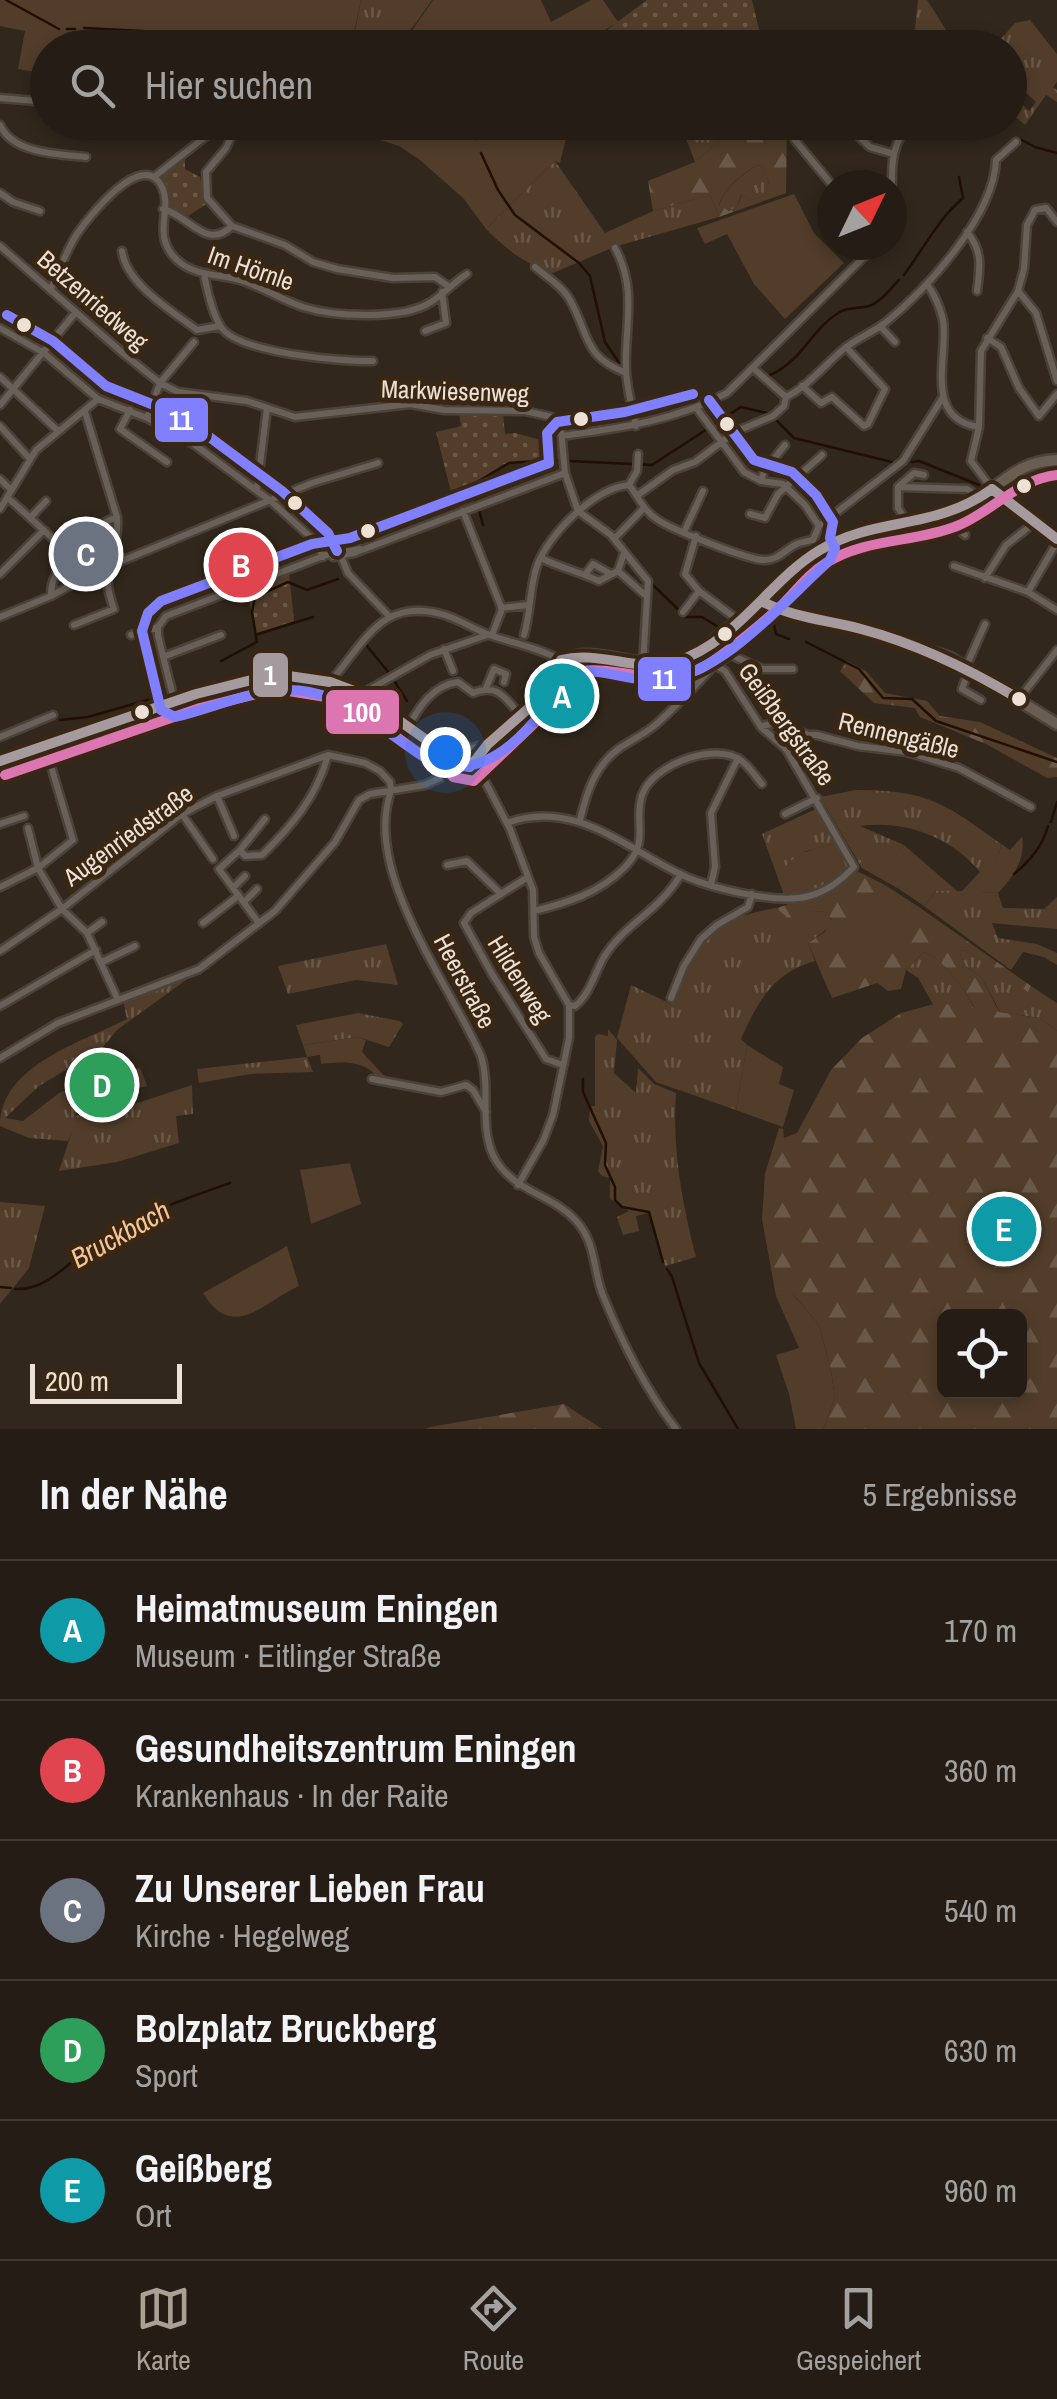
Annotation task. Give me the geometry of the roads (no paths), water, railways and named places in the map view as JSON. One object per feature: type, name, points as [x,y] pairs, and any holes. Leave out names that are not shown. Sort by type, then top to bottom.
[{"type":"main road","points":[[0,761],[174,702],[276,674],[330,682],[362,694],[465,761],[521,716],[557,665],[595,654],[643,666],[669,664],[696,655],[763,602],[804,562],[816,544],[945,515],[980,498],[1018,468],[1042,460],[1057,460]]},
{"type":"main road","points":[[763,602],[789,614],[892,637],[968,668],[1057,724]]},
{"type":"street","points":[[0,98],[30,100]]},
{"type":"street","points":[[0,124],[5,135],[18,144],[86,157]]},
{"type":"street","points":[[50,290],[76,236],[98,207],[134,178],[154,177],[201,140]]},
{"type":"street","points":[[230,140],[206,172],[208,198],[232,226],[337,269],[393,278],[435,277],[445,290],[446,323],[426,331]]},
{"type":"street","points":[[795,140],[820,170]]},
{"type":"street","points":[[862,140],[870,147],[894,154]]},
{"type":"street","points":[[893,170],[898,140]]},
{"type":"street","points":[[638,494],[673,470],[695,462],[735,432],[773,416],[784,406],[786,397],[846,347],[880,326],[927,284],[967,232],[995,179],[996,160],[1016,142]]},
{"type":"street","name":"Im Hörnle","points":[[154,177],[164,193],[165,244],[182,264],[204,274],[240,280],[304,307],[385,315],[410,311],[466,274]]},
{"type":"street","points":[[0,192],[13,202],[40,210]]},
{"type":"street","points":[[1028,592],[1057,540],[992,489],[970,461],[980,427],[978,363],[986,338],[1018,291],[1027,225],[1035,210],[1046,208],[1057,222]]},
{"type":"street","points":[[163,210],[177,213],[206,236],[216,236],[232,226]]},
{"type":"street","points":[[967,232],[977,244],[979,255],[977,291]]},
{"type":"street","name":"Betzenriedweg","points":[[0,246],[160,383]]},
{"type":"street","points":[[615,248],[626,268],[629,293],[626,373],[636,426]]},
{"type":"street","points":[[122,252],[128,271],[197,330],[220,326]]},
{"type":"street","points":[[643,666],[644,594],[648,581],[614,539],[578,510],[565,465],[562,436],[636,426],[697,409],[727,394],[860,260]]},
{"type":"street","points":[[535,268],[569,297],[589,348],[598,360],[626,373]]},
{"type":"street","points":[[204,274],[220,326],[227,334],[282,352],[344,362],[373,361]]},
{"type":"street","points":[[927,284],[943,322],[942,397],[956,416],[980,427]]},
{"type":"street","points":[[1018,291],[1036,313],[1057,382]]},
{"type":"street","points":[[0,405],[75,313]]},
{"type":"street","points":[[880,326],[895,342]]},
{"type":"street","points":[[0,328],[44,353],[98,399],[147,418],[195,445],[257,489],[307,535],[321,557]]},
{"type":"street","points":[[986,338],[1001,347],[1019,388],[1039,416],[1057,394]]},
{"type":"street","points":[[147,418],[160,383],[194,342]]},
{"type":"street","points":[[802,386],[817,402],[832,397],[858,424],[868,424],[885,389],[846,347]]},
{"type":"street","points":[[754,369],[786,397]]},
{"type":"street","points":[[0,377],[58,430]]},
{"type":"street","name":"Markwiesenweg","points":[[160,383],[188,394],[247,402],[301,417],[410,404],[444,410],[525,411],[555,419],[562,436]]},
{"type":"street","points":[[630,485],[657,520],[764,561],[781,556],[798,543],[816,544],[820,526],[904,461],[942,397]]},
{"type":"street","points":[[0,509],[29,458],[98,399]]},
{"type":"street","points":[[257,489],[267,408]]},
{"type":"street","points":[[697,409],[744,472],[788,488],[820,526]]},
{"type":"street","points":[[130,410],[120,429],[168,462]]},
{"type":"street","points":[[74,624],[114,609],[105,578],[118,517],[85,412]]},
{"type":"street","points":[[0,426],[3,436],[29,458]]},
{"type":"street","points":[[761,481],[764,470],[785,446]]},
{"type":"street","points":[[524,635],[541,558],[578,510],[597,496],[630,485],[638,454]]},
{"type":"street","points":[[750,514],[764,518],[778,494],[822,455]]},
{"type":"street","points":[[0,617],[109,566],[272,502],[312,482],[378,463]]},
{"type":"street","points":[[131,635],[158,627],[173,612],[321,557],[360,550],[478,506],[565,465]]},
{"type":"street","points":[[907,522],[898,508],[898,487],[914,473],[924,475]]},
{"type":"street","points":[[0,479],[30,518],[70,554]]},
{"type":"street","points":[[898,487],[967,489],[980,498]]},
{"type":"street","points":[[684,532],[703,491]]},
{"type":"street","points":[[30,518],[46,501]]},
{"type":"street","points":[[614,539],[644,508]]},
{"type":"street","points":[[362,694],[444,649],[490,635],[502,608],[462,511]]},
{"type":"street","points":[[945,515],[965,534]]},
{"type":"street","points":[[51,596],[51,586],[70,554],[96,526],[118,517]]},
{"type":"street","points":[[985,578],[1006,545],[1034,523]]},
{"type":"street","points":[[0,574],[43,531]]},
{"type":"street","points":[[696,536],[685,574],[700,592],[738,620]]},
{"type":"street","points":[[585,574],[599,580],[615,572],[624,554]]},
{"type":"street","points":[[340,555],[348,573],[388,615]]},
{"type":"street","points":[[541,558],[578,576],[593,564],[615,572],[644,594]]},
{"type":"street","points":[[954,566],[1028,592],[1057,610]]},
{"type":"street","points":[[683,612],[700,592]]},
{"type":"street","points":[[502,608],[528,605]]},
{"type":"street","points":[[330,682],[365,636],[388,615],[423,610],[547,654],[557,665]]},
{"type":"street","points":[[981,700],[962,688],[985,624]]},
{"type":"street","points":[[158,627],[174,702]]},
{"type":"street","points":[[163,657],[221,635]]},
{"type":"street","name":"Geißbergstraße","points":[[704,648],[714,664],[725,671],[761,727],[786,749],[854,867],[833,886],[814,895],[785,898],[752,894]]},
{"type":"street","points":[[444,649],[453,671]]},
{"type":"street","points":[[1019,699],[1057,650]]},
{"type":"street","points":[[580,820],[589,786],[598,770],[620,748],[665,716],[714,664],[731,655],[762,669],[792,669]]},
{"type":"street","points":[[486,688],[494,669],[506,674],[504,682]]},
{"type":"street","points":[[408,727],[427,697],[449,683],[458,682],[473,693],[486,688],[502,692],[521,716]]},
{"type":"street","points":[[0,736],[53,715]]},
{"type":"street","name":"Rennengäßle","points":[[761,727],[779,722],[808,735],[935,760],[1031,807]]},
{"type":"street","name":"Rennengäßle","points":[[786,749],[808,735]]},
{"type":"street","points":[[0,887],[38,868],[73,840],[44,746]]},
{"type":"street","points":[[534,910],[568,903],[587,894],[626,866],[642,836],[642,795],[653,779],[686,760],[726,754],[738,758],[762,784]]},
{"type":"street","points":[[240,850],[245,856],[262,855],[283,836],[305,808],[323,775],[328,756],[365,763],[380,771],[390,782],[391,791]]},
{"type":"street","name":"Augenriedstraße","points":[[0,952],[62,909],[182,814],[217,796],[328,756]]},
{"type":"street","points":[[711,884],[715,867],[711,813],[738,758]]},
{"type":"street","points":[[0,1058],[58,1023],[199,969],[275,911],[335,842],[359,800],[370,794],[425,785],[465,761],[480,777],[508,826],[528,876],[539,952],[570,1006],[569,1038],[549,1128],[518,1185],[561,1206],[582,1227],[603,1294],[624,1340],[649,1390],[676,1429]]},
{"type":"street","name":"Heerstraße","points":[[391,791],[386,824],[399,892],[413,928],[481,1056],[492,1152],[518,1185]]},
{"type":"street","points":[[217,796],[234,836]]},
{"type":"street","points":[[785,814],[816,798]]},
{"type":"street","points":[[182,814],[213,859]]},
{"type":"street","points":[[0,824],[24,816]]},
{"type":"street","points":[[258,922],[219,869],[265,819]]},
{"type":"street","points":[[508,826],[528,820],[580,820],[681,874],[752,894],[748,907],[718,925],[692,952],[670,998]]},
{"type":"street","points":[[28,828],[38,868],[62,909],[87,933],[118,1000]]},
{"type":"street","points":[[446,866],[467,861],[501,894]]},
{"type":"street","points":[[570,1006],[584,998],[620,935],[667,898],[681,874]]},
{"type":"street","points":[[233,888],[244,876]]},
{"type":"street","name":"Hildenweg","points":[[528,876],[465,918],[465,926],[544,1055],[562,1065]]},
{"type":"street","points":[[203,923],[257,889]]},
{"type":"street","points":[[87,933],[102,922]]},
{"type":"street","points":[[102,962],[135,946]]},
{"type":"street","points":[[0,1006],[96,950]]},
{"type":"street","points":[[372,1080],[440,1092],[466,1085],[487,1113]]},
{"type":"waterway","points":[[6,0],[59,29]]},
{"type":"waterway","points":[[84,28],[123,30]]},
{"type":"waterway","points":[[67,29],[75,29]]},
{"type":"waterway","points":[[1022,140],[1057,153]]},
{"type":"waterway","points":[[481,153],[515,215],[579,263],[590,276],[605,342],[620,364]]},
{"type":"waterway","points":[[904,275],[939,224],[963,198],[959,177]]},
{"type":"waterway","points":[[778,386],[768,376],[790,362],[828,320],[846,309],[873,304],[899,280]]},
{"type":"waterway","points":[[475,501],[472,485],[509,463],[549,460],[652,465],[741,407],[771,414],[781,404]]},
{"type":"waterway","points":[[776,420],[794,438],[892,462]]},
{"type":"waterway","points":[[912,462],[919,461],[979,485]]},
{"type":"waterway","points":[[479,510],[483,525]]},
{"type":"waterway","points":[[221,661],[257,642],[252,612],[255,597],[288,582],[307,590],[338,579]]},
{"type":"waterway","points":[[652,584],[686,617],[702,617],[720,628]]},
{"type":"waterway","points":[[771,613],[776,634],[789,639]]},
{"type":"waterway","points":[[258,634],[313,617]]},
{"type":"waterway","points":[[363,641],[389,673]]},
{"type":"waterway","points":[[806,642],[859,669],[883,698],[912,699],[936,721],[1057,762]]},
{"type":"waterway","points":[[393,679],[407,701]]},
{"type":"waterway","points":[[60,720],[88,717],[165,695]]},
{"type":"waterway","points":[[1051,822],[1057,802]]},
{"type":"waterway","points":[[1014,874],[1035,853],[1048,826]]},
{"type":"waterway","points":[[583,1079],[583,1092],[606,1143],[605,1165],[615,1187],[615,1200],[622,1207],[649,1212],[663,1262]]},
{"type":"waterway","name":"Bruckbach","points":[[15,1289],[36,1286],[54,1276],[104,1238],[138,1219],[230,1183]]},
{"type":"waterway","points":[[667,1269],[699,1363],[738,1429]]},
{"type":"waterway","name":"Bruckbach","points":[[0,1287],[11,1288]]},
{"type":"place","name":"Zu Unserer Lieben Frau","points":[[86,554]]},
{"type":"place","name":"Gesundheitszentrum Eningen","points":[[241,565]]},
{"type":"place","name":"Heimatmuseum Eningen","points":[[562,696]]},
{"type":"place","name":"Bolzplatz Bruckberg","points":[[102,1085]]},
{"type":"place","name":"Geißberg","points":[[1004,1229]]}]
